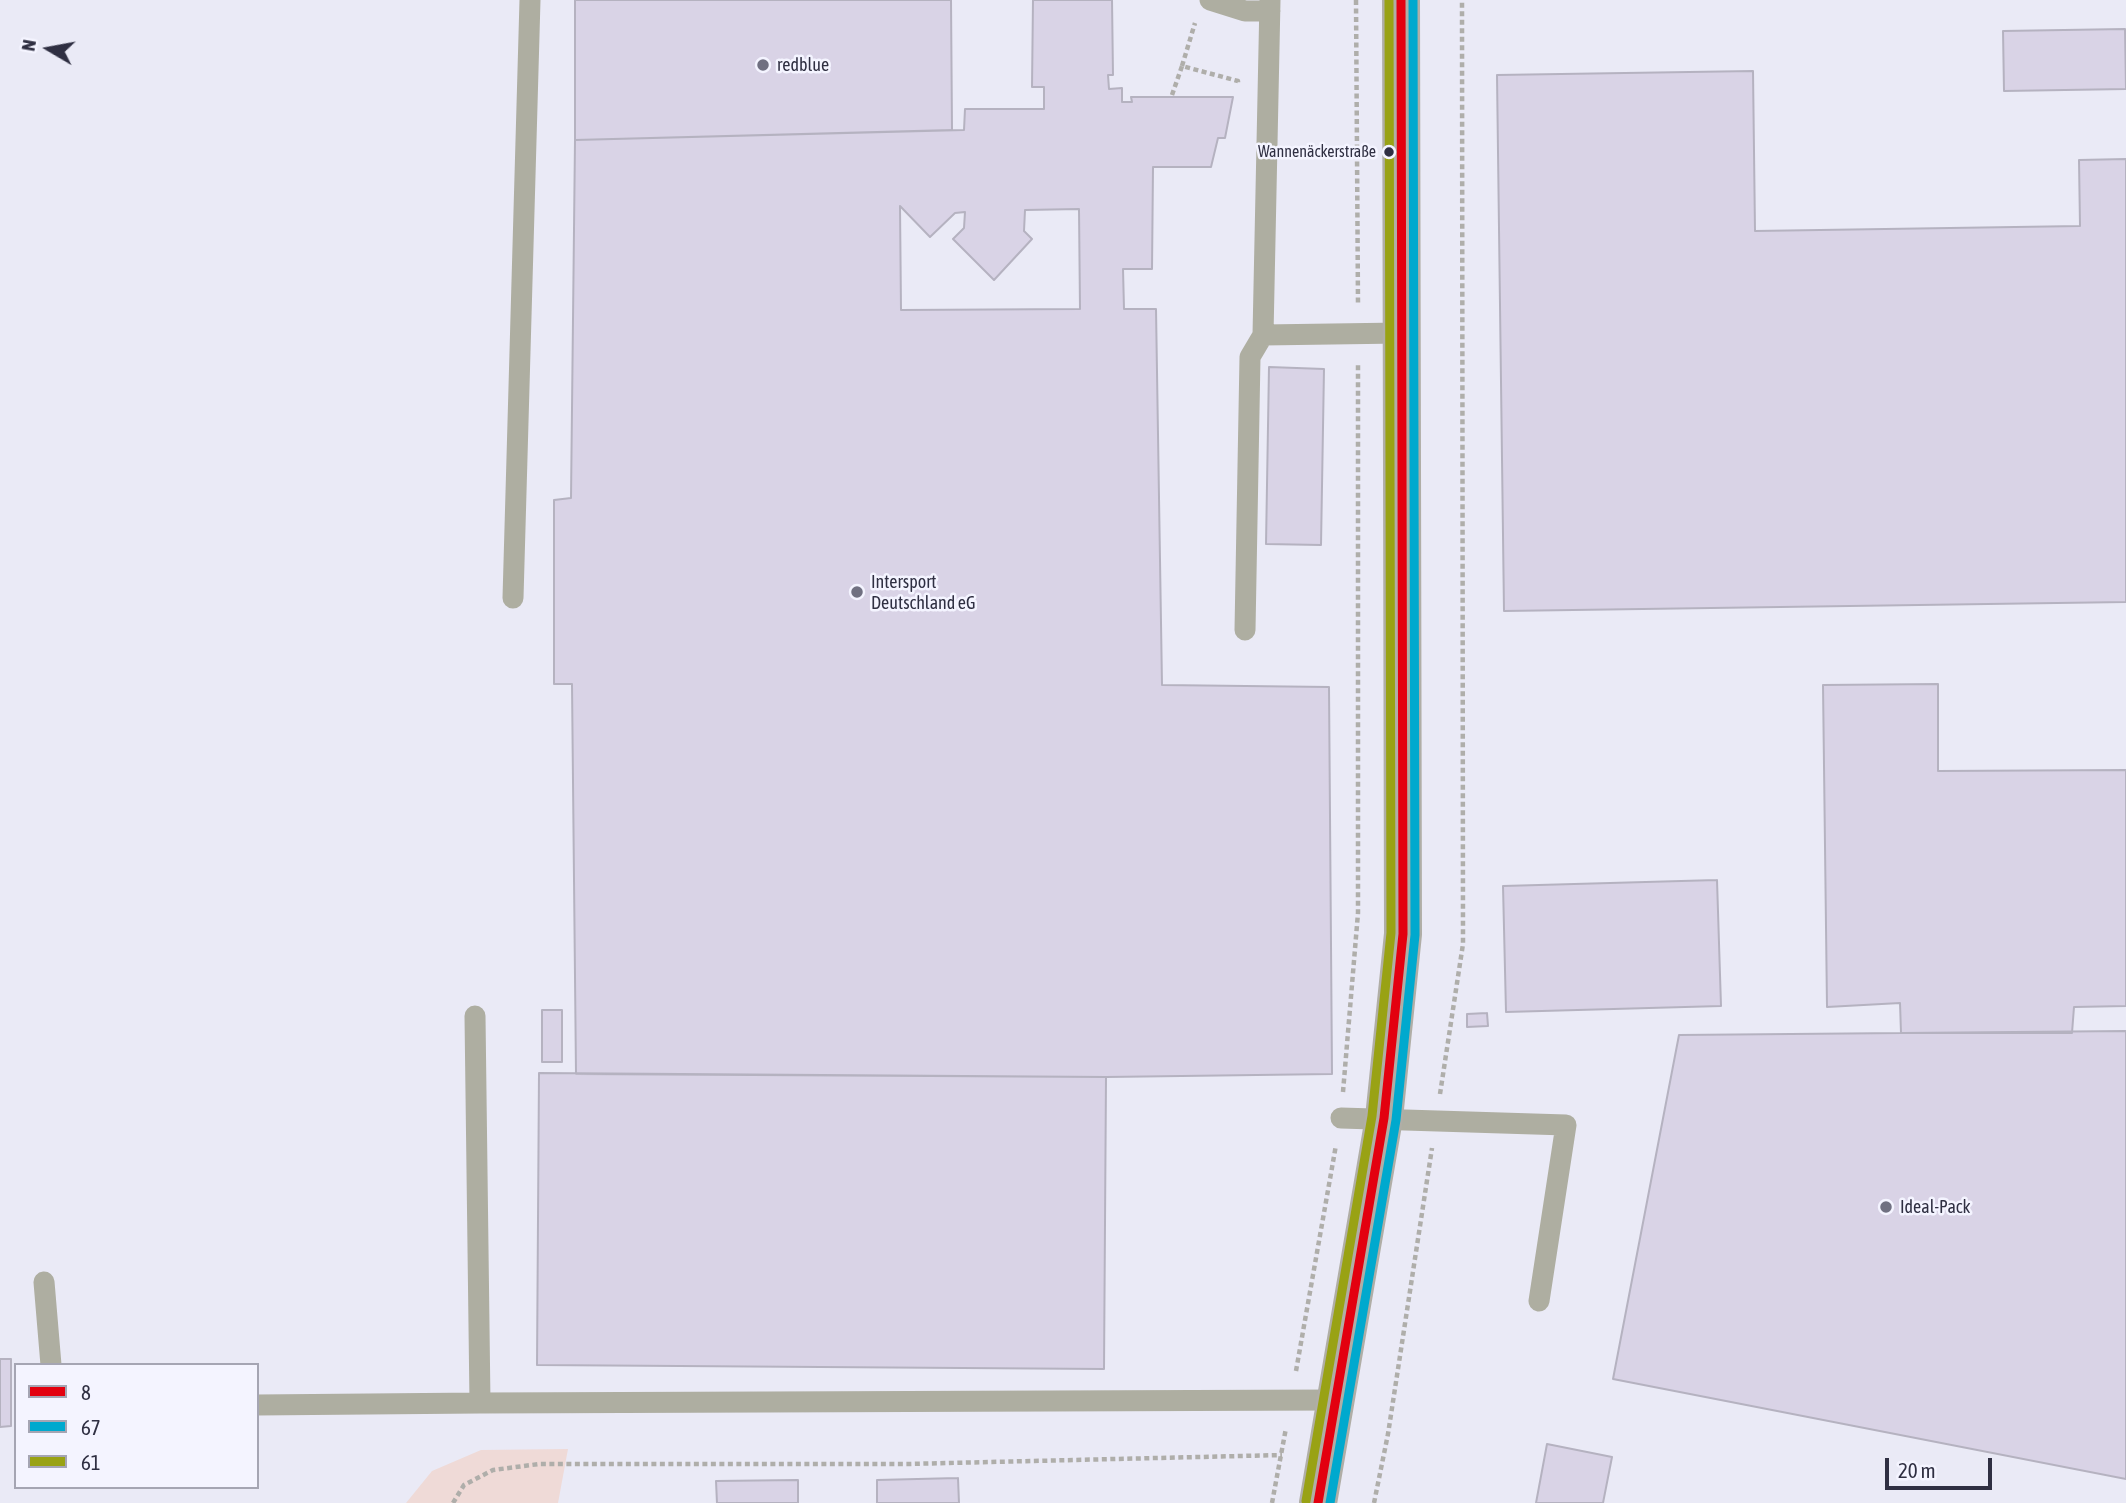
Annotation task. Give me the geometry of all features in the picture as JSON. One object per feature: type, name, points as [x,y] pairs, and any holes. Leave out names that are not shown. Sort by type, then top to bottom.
[{"type":"street","points":[[1318,1503],[1384,1118],[1403,934],[1401,0]]},
{"type":"lane","points":[[513,598],[530,0]]},
{"type":"lane","points":[[1204,7],[1245,11],[1270,5],[1264,335],[1250,357],[1245,630]]},
{"type":"lane","points":[[1264,335],[1401,332]]},
{"type":"lane","points":[[475,1016],[480,1403]]},
{"type":"lane","points":[[1341,1118],[1566,1125],[1539,1301]]},
{"type":"lane","points":[[44,1282],[51,1363]]},
{"type":"lane","points":[[259,1405],[1336,1400]]},
{"type":"path","points":[[1272,1503],[1341,1118],[1358,913],[1356,0]]},
{"type":"path","points":[[1374,1503],[1388,1434],[1463,944],[1462,0]]},
{"type":"path","points":[[1172,95],[1204,7]]},
{"type":"path","points":[[1182,66],[1238,81],[1238,93]]},
{"type":"path","points":[[453,1503],[464,1485],[493,1470],[539,1464],[907,1464],[1281,1455],[1328,1450]]},
{"type":"shaded area","points":[[568,1449],[558,1503],[406,1503],[432,1471],[481,1450]]},
{"type":"building","name":"redblue","points":[[575,0],[951,0],[952,130],[575,140]]},
{"type":"building","name":"Intersport Deutschland eG","points":[[1033,0],[1112,0],[1113,75],[1108,75],[1109,89],[1122,88],[1122,102],[1132,102],[1131,97],[1233,97],[1225,138],[1218,138],[1211,167],[1153,167],[1152,269],[1123,269],[1124,309],[1156,309],[1162,685],[1329,687],[1332,1074],[1106,1077],[576,1074],[572,684],[554,684],[554,500],[571,498],[575,140],[964,130],[965,109],[1044,109],[1044,87],[1032,87]],"holes":[[[900,206],[930,237],[955,213],[965,212],[964,228],[953,239],[994,280],[1032,239],[1024,231],[1025,210],[1079,209],[1080,309],[901,310]]]},
{"type":"building","points":[[2125,29],[2126,89],[2004,91],[2003,31]]},
{"type":"building","points":[[1753,71],[1755,231],[2080,226],[2079,160],[2126,159],[2126,602],[1504,611],[1497,75]]},
{"type":"building","points":[[1269,367],[1324,369],[1321,545],[1266,544]]},
{"type":"building","points":[[1938,684],[1938,771],[2126,770],[2126,1006],[2074,1007],[2072,1033],[1901,1033],[1900,1003],[1827,1007],[1823,685]]},
{"type":"building","points":[[1717,880],[1721,1006],[1506,1012],[1503,886]]},
{"type":"building","points":[[542,1010],[562,1010],[562,1062],[542,1062]]},
{"type":"building","points":[[1487,1013],[1488,1026],[1467,1027],[1467,1014]]},
{"type":"building","name":"Ideal-Pack","points":[[2126,1031],[2126,1479],[1613,1379],[1679,1035]]},
{"type":"building","points":[[539,1073],[1106,1077],[1104,1369],[537,1365]]},
{"type":"building","points":[[0,1359],[11,1359],[11,1426],[0,1427]]},
{"type":"building","points":[[1547,1444],[1612,1457],[1603,1503],[1536,1503]]},
{"type":"building","points":[[958,1478],[959,1503],[877,1503],[877,1480]]},
{"type":"building","points":[[798,1480],[798,1503],[717,1503],[716,1481]]},
{"type":"transit line","name":"61","points":[[1306,1501],[1372,1116],[1391,933],[1389,0]]},
{"type":"transit line","name":"8","points":[[1318,1503],[1384,1118],[1403,934],[1401,0]]},
{"type":"transit line","name":"67","points":[[1330,1503],[1396,1120],[1415,935],[1413,0]]},
{"type":"place","name":"redblue","points":[[763,65]]},
{"type":"place","name":"Wannenäckerstraße","points":[[1389,152]]},
{"type":"place","name":"Intersport Deutschland eG","points":[[857,592]]},
{"type":"place","name":"Ideal-Pack","points":[[1886,1207]]}]
